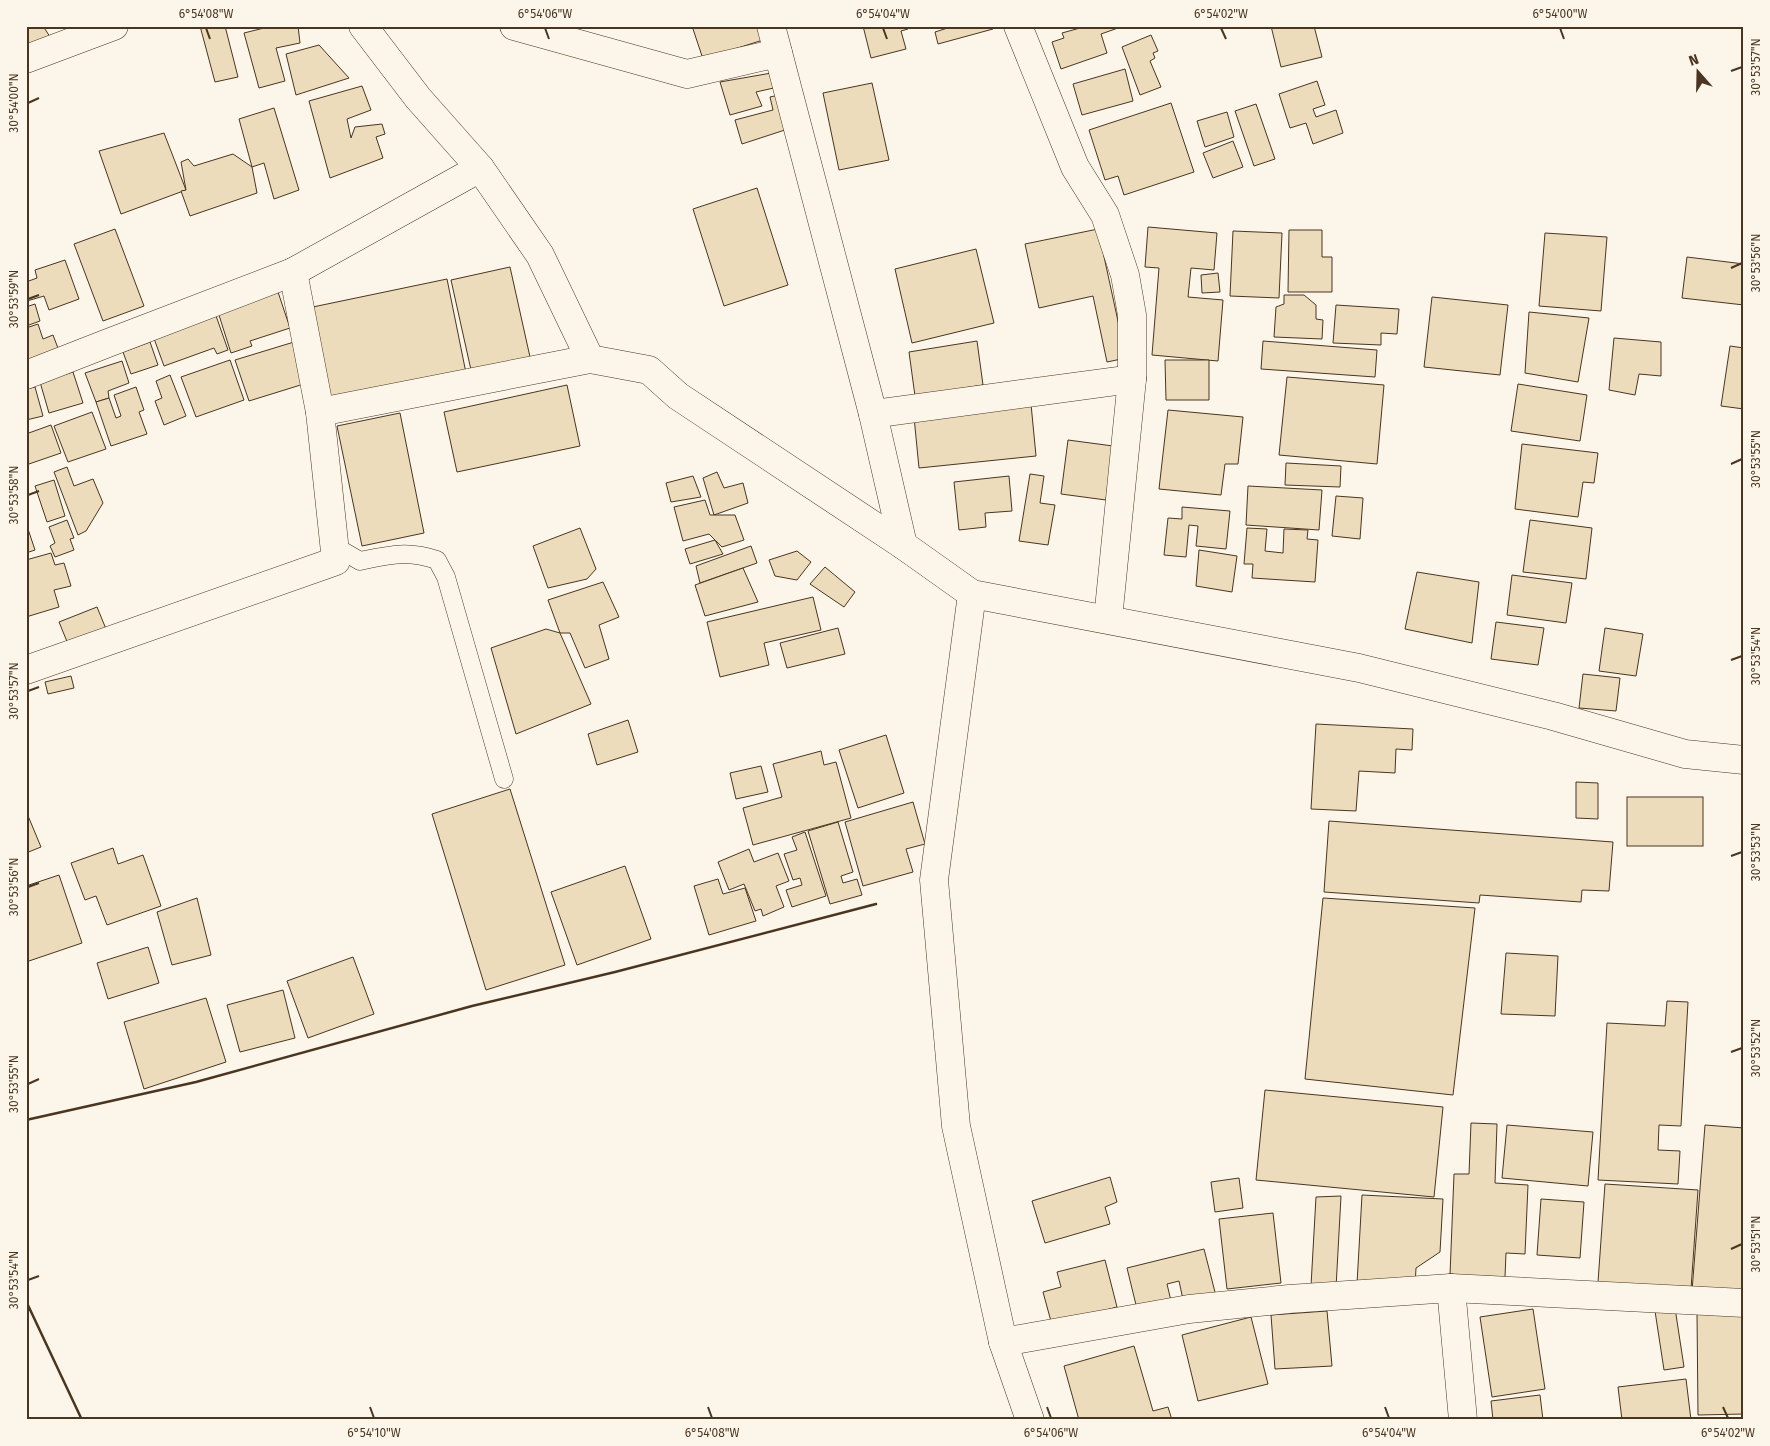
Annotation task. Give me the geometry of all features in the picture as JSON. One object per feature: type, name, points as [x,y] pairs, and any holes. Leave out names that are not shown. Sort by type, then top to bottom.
[{"type":"street","points":[[26,60],[114,26]]},
{"type":"street","points":[[363,26],[418,98],[480,168],[540,255],[590,359]]},
{"type":"street","points":[[514,26],[688,74],[778,53]]},
{"type":"street","points":[[771,26],[873,414],[903,545]]},
{"type":"street","points":[[1018,26],[1074,167],[1106,215],[1125,275],[1132,315],[1132,379],[1108,619]]},
{"type":"street","points":[[26,376],[108,342],[294,272],[480,168]]},
{"type":"street","points":[[26,670],[336,561],[320,412],[294,272]]},
{"type":"street","points":[[320,412],[590,359],[649,370],[678,396],[903,545],[972,594],[1359,668],[1553,716],[1685,754],[1744,760]]},
{"type":"street","points":[[873,414],[1132,379]]},
{"type":"street","points":[[972,594],[934,880],[956,1126],[1003,1342],[1030,1420]]},
{"type":"street","points":[[1003,1342],[1189,1309],[1289,1299],[1451,1288],[1744,1303]]},
{"type":"street","points":[[1451,1288],[1463,1420]]},
{"type":"lane","points":[[334,546],[360,561],[396,554],[420,554],[436,560],[446,577],[504,779]]},
{"type":"building","points":[[26,26],[43,26],[56,46],[26,58]]},
{"type":"building","points":[[200,26],[225,26],[238,77],[215,82]]},
{"type":"building","points":[[272,26],[298,26],[300,43],[276,48],[285,81],[259,88],[244,33]]},
{"type":"building","points":[[692,26],[759,26],[763,40],[703,59]]},
{"type":"building","points":[[863,26],[908,26],[908,29],[901,31],[906,49],[871,58]]},
{"type":"building","points":[[954,26],[992,26],[993,29],[938,44],[935,32]]},
{"type":"building","points":[[1079,26],[1118,26],[1118,28],[1101,34],[1107,53],[1061,69],[1052,42],[1064,38],[1062,33],[1080,28]]},
{"type":"building","points":[[1271,26],[1314,26],[1322,57],[1281,67]]},
{"type":"building","points":[[1151,35],[1158,51],[1153,53],[1155,58],[1150,61],[1161,87],[1140,95],[1122,47]]},
{"type":"building","points":[[319,45],[349,78],[296,95],[286,54]]},
{"type":"building","points":[[1125,69],[1133,101],[1082,115],[1073,84]]},
{"type":"building","points":[[783,71],[787,85],[756,92],[762,106],[730,115],[720,82]]},
{"type":"building","points":[[1317,81],[1325,105],[1313,109],[1316,117],[1336,110],[1343,133],[1313,144],[1306,123],[1290,128],[1279,94]]},
{"type":"building","points":[[872,83],[889,160],[839,170],[823,93]]},
{"type":"building","points":[[362,86],[371,110],[347,119],[351,138],[355,127],[382,124],[385,134],[376,137],[383,158],[330,178],[309,101]]},
{"type":"building","points":[[779,95],[791,128],[742,144],[735,120],[773,110],[770,97]]},
{"type":"building","points":[[1171,103],[1194,172],[1124,195],[1118,176],[1105,180],[1089,130]]},
{"type":"building","points":[[1256,104],[1275,159],[1254,166],[1235,111]]},
{"type":"building","points":[[274,108],[299,190],[274,199],[264,163],[252,167],[239,119]]},
{"type":"building","points":[[1227,112],[1234,137],[1205,147],[1197,121]]},
{"type":"building","points":[[164,133],[186,190],[121,214],[99,151]]},
{"type":"building","points":[[1233,141],[1243,167],[1213,178],[1203,153]]},
{"type":"building","points":[[233,154],[252,167],[257,193],[190,216],[181,191],[186,190],[181,162],[188,159],[194,166]]},
{"type":"building","points":[[757,188],[788,285],[724,306],[693,209]]},
{"type":"building","points":[[1148,227],[1217,233],[1214,270],[1191,268],[1188,297],[1223,300],[1218,361],[1152,355],[1159,268],[1145,267]]},
{"type":"building","points":[[115,229],[144,306],[103,321],[74,244]]},
{"type":"building","points":[[1098,229],[1126,358],[1107,362],[1093,296],[1039,308],[1025,244]]},
{"type":"building","points":[[1289,230],[1322,230],[1322,257],[1332,257],[1332,292],[1288,292]]},
{"type":"building","points":[[1233,231],[1282,233],[1279,298],[1230,296]]},
{"type":"building","points":[[1545,233],[1607,237],[1601,311],[1539,306]]},
{"type":"building","points":[[976,249],[994,323],[912,343],[895,269]]},
{"type":"building","points":[[1687,257],[1744,264],[1744,305],[1682,298]]},
{"type":"building","points":[[65,260],[79,299],[49,310],[44,296],[27,301],[26,282],[37,278],[35,270]]},
{"type":"building","points":[[510,267],[530,357],[471,370],[451,280]]},
{"type":"building","points":[[1218,273],[1220,292],[1202,293],[1201,275]]},
{"type":"building","points":[[447,279],[466,373],[327,401],[308,308]]},
{"type":"building","points":[[278,292],[290,328],[250,341],[252,346],[231,353],[218,312]]},
{"type":"building","points":[[1284,295],[1304,295],[1316,305],[1316,319],[1323,320],[1322,339],[1274,337],[1276,307],[1284,304]]},
{"type":"building","points":[[1432,297],[1508,305],[1500,375],[1424,367]]},
{"type":"building","points":[[35,304],[40,321],[26,326],[26,307]]},
{"type":"building","points":[[1336,305],[1399,309],[1397,334],[1381,333],[1381,345],[1333,343]]},
{"type":"building","points":[[214,310],[228,350],[217,354],[214,348],[164,366],[152,333]]},
{"type":"building","points":[[1529,312],[1589,318],[1578,382],[1525,373]]},
{"type":"building","points":[[38,324],[43,339],[53,335],[61,356],[26,369],[26,328]]},
{"type":"building","points":[[1614,338],[1661,342],[1661,376],[1639,374],[1635,395],[1609,390]]},
{"type":"building","points":[[977,341],[983,385],[915,396],[909,352]]},
{"type":"building","points":[[1263,341],[1377,350],[1375,377],[1261,369]]},
{"type":"building","points":[[150,342],[158,365],[131,374],[123,352]]},
{"type":"building","points":[[294,342],[307,383],[249,401],[235,360]]},
{"type":"building","points":[[1730,346],[1744,348],[1744,409],[1721,406]]},
{"type":"building","points":[[230,360],[244,400],[196,417],[181,377]]},
{"type":"building","points":[[1165,360],[1209,360],[1209,400],[1166,400]]},
{"type":"building","points":[[122,361],[129,383],[108,391],[109,398],[96,402],[85,373]]},
{"type":"building","points":[[73,372],[83,403],[49,413],[40,382]]},
{"type":"building","points":[[170,375],[186,416],[164,425],[155,401],[162,398],[156,381]]},
{"type":"building","points":[[1287,377],[1384,385],[1377,464],[1279,455]]},
{"type":"building","points":[[1518,384],[1587,395],[1580,441],[1511,431]]},
{"type":"building","points":[[567,385],[580,446],[457,472],[444,412]]},
{"type":"building","points":[[35,387],[43,416],[26,420],[26,389]]},
{"type":"building","points":[[136,387],[144,410],[139,412],[147,434],[111,446],[96,402],[109,398],[116,418],[121,416],[114,395]]},
{"type":"building","points":[[1031,404],[1036,456],[919,468],[914,417]]},
{"type":"building","points":[[1168,410],[1243,417],[1238,464],[1225,464],[1221,495],[1159,489]]},
{"type":"building","points":[[92,412],[106,449],[68,462],[54,426]]},
{"type":"building","points":[[400,413],[424,533],[362,546],[337,426]]},
{"type":"building","points":[[51,425],[61,453],[26,465],[26,434]]},
{"type":"building","points":[[1068,440],[1113,446],[1106,500],[1061,494]]},
{"type":"building","points":[[1522,444],[1598,453],[1594,483],[1583,482],[1578,517],[1515,509]]},
{"type":"building","points":[[1286,463],[1341,466],[1340,487],[1285,485]]},
{"type":"building","points":[[67,467],[74,486],[93,479],[103,503],[86,531],[78,535],[54,472]]},
{"type":"building","points":[[717,472],[724,488],[743,483],[748,503],[714,515],[703,478]]},
{"type":"building","points":[[1030,474],[1044,476],[1040,503],[1055,505],[1048,545],[1019,541]]},
{"type":"building","points":[[693,476],[701,497],[671,502],[666,483]]},
{"type":"building","points":[[1009,476],[1012,511],[985,513],[986,527],[959,530],[954,482]]},
{"type":"building","points":[[54,480],[65,516],[47,522],[35,486]]},
{"type":"building","points":[[1248,486],[1322,490],[1319,530],[1246,525]]},
{"type":"building","points":[[1336,496],[1363,498],[1360,539],[1332,536]]},
{"type":"building","points":[[705,500],[710,515],[735,515],[744,540],[722,547],[709,534],[683,541],[674,507]]},
{"type":"building","points":[[1182,507],[1230,511],[1226,549],[1196,546],[1198,526],[1189,525],[1186,557],[1164,555],[1168,518],[1182,519]]},
{"type":"building","points":[[67,520],[74,538],[70,539],[74,550],[55,557],[50,546],[55,543],[49,527]]},
{"type":"building","points":[[1530,520],[1592,528],[1586,579],[1523,572]]},
{"type":"building","points":[[26,523],[35,550],[26,553]]},
{"type":"building","points":[[580,528],[596,569],[587,579],[548,588],[533,546]]},
{"type":"building","points":[[1247,528],[1267,529],[1265,551],[1283,553],[1284,529],[1308,530],[1307,539],[1318,540],[1315,582],[1252,578],[1253,564],[1244,564]]},
{"type":"building","points":[[715,540],[723,554],[690,564],[685,549]]},
{"type":"building","points":[[751,546],[757,563],[700,583],[696,566]]},
{"type":"building","points":[[1199,550],[1237,556],[1232,592],[1196,586]]},
{"type":"building","points":[[797,551],[811,562],[797,580],[775,576],[769,560]]},
{"type":"building","points":[[51,553],[55,565],[64,563],[71,586],[54,590],[59,607],[26,617],[26,560]]},
{"type":"building","points":[[825,567],[855,592],[844,607],[810,584]]},
{"type":"building","points":[[743,568],[758,602],[705,616],[695,585]]},
{"type":"building","points":[[1417,572],[1479,582],[1472,643],[1405,629]]},
{"type":"building","points":[[1512,575],[1572,583],[1566,623],[1507,615]]},
{"type":"building","points":[[603,582],[619,617],[599,625],[609,659],[585,668],[570,633],[560,633],[548,600]]},
{"type":"building","points":[[813,597],[821,630],[764,643],[769,665],[720,677],[707,622]]},
{"type":"building","points":[[97,607],[106,629],[68,644],[59,622]]},
{"type":"building","points":[[1496,622],[1544,628],[1538,665],[1491,659]]},
{"type":"building","points":[[838,628],[845,654],[787,668],[780,643]]},
{"type":"building","points":[[1605,628],[1643,634],[1636,676],[1599,671]]},
{"type":"building","points":[[546,629],[560,633],[591,704],[516,734],[491,648]]},
{"type":"building","points":[[1583,674],[1620,678],[1616,711],[1579,708]]},
{"type":"building","points":[[71,676],[74,688],[48,694],[45,682]]},
{"type":"building","points":[[628,720],[638,752],[597,765],[588,734]]},
{"type":"building","points":[[1316,724],[1413,729],[1412,750],[1396,749],[1395,773],[1359,771],[1356,811],[1311,809]]},
{"type":"building","points":[[886,735],[904,793],[858,808],[839,750]]},
{"type":"building","points":[[821,751],[824,765],[836,762],[851,818],[753,845],[743,808],[782,797],[773,764]]},
{"type":"building","points":[[761,766],[768,792],[736,799],[730,773]]},
{"type":"building","points":[[1576,782],[1598,783],[1598,819],[1576,818]]},
{"type":"building","points":[[510,789],[565,965],[486,990],[432,814]]},
{"type":"building","points":[[1627,797],[1703,797],[1703,846],[1627,846]]},
{"type":"building","points":[[913,802],[925,844],[906,849],[913,872],[863,886],[845,822]]},
{"type":"building","points":[[26,811],[41,847],[26,853]]},
{"type":"building","points":[[1329,821],[1613,842],[1609,891],[1582,890],[1581,902],[1480,895],[1479,903],[1324,892]]},
{"type":"building","points":[[838,822],[853,872],[841,876],[843,883],[857,879],[862,895],[830,904],[808,831]]},
{"type":"building","points":[[805,832],[826,896],[792,907],[786,890],[802,885],[800,878],[793,880],[784,854],[797,850],[792,837]]},
{"type":"building","points":[[113,848],[118,864],[143,855],[161,906],[107,925],[96,896],[85,900],[71,863]]},
{"type":"building","points":[[749,849],[754,862],[778,853],[789,881],[776,886],[784,907],[763,916],[761,909],[755,911],[744,884],[729,890],[718,862]]},
{"type":"building","points":[[625,866],[651,939],[577,965],[551,892]]},
{"type":"building","points":[[59,875],[82,943],[26,962],[26,886]]},
{"type":"building","points":[[718,879],[723,894],[745,888],[756,921],[709,935],[694,886]]},
{"type":"building","points":[[197,898],[211,955],[172,965],[157,912]]},
{"type":"building","points":[[1323,898],[1475,908],[1453,1095],[1305,1079]]},
{"type":"building","points":[[148,947],[159,983],[108,999],[97,963]]},
{"type":"building","points":[[1506,953],[1558,956],[1555,1016],[1501,1014]]},
{"type":"building","points":[[353,957],[374,1014],[308,1038],[287,981]]},
{"type":"building","points":[[283,990],[295,1038],[240,1052],[227,1005]]},
{"type":"building","points":[[206,998],[226,1062],[144,1089],[124,1022]]},
{"type":"building","points":[[1667,1001],[1688,1002],[1681,1126],[1659,1125],[1658,1150],[1680,1151],[1678,1184],[1598,1180],[1607,1023],[1665,1026]]},
{"type":"building","points":[[1265,1090],[1443,1107],[1434,1197],[1256,1180]]},
{"type":"building","points":[[1471,1123],[1497,1124],[1495,1183],[1528,1185],[1525,1254],[1506,1253],[1505,1277],[1450,1275],[1454,1174],[1469,1174]]},
{"type":"building","points":[[1507,1125],[1593,1132],[1588,1186],[1502,1178]]},
{"type":"building","points":[[1705,1125],[1744,1128],[1744,1294],[1692,1291]]},
{"type":"building","points":[[1110,1177],[1117,1202],[1105,1207],[1110,1224],[1045,1243],[1032,1201]]},
{"type":"building","points":[[1239,1178],[1243,1208],[1215,1212],[1211,1182]]},
{"type":"building","points":[[1605,1184],[1698,1190],[1691,1289],[1598,1282]]},
{"type":"building","points":[[1362,1195],[1443,1199],[1440,1252],[1416,1268],[1415,1287],[1357,1284]]},
{"type":"building","points":[[1341,1196],[1336,1288],[1311,1286],[1316,1197]]},
{"type":"building","points":[[1541,1199],[1584,1202],[1580,1258],[1537,1255]]},
{"type":"building","points":[[1273,1213],[1281,1283],[1227,1289],[1219,1219]]},
{"type":"building","points":[[1204,1249],[1216,1296],[1184,1304],[1179,1281],[1167,1284],[1171,1301],[1137,1309],[1127,1268]]},
{"type":"building","points":[[1105,1260],[1117,1307],[1052,1325],[1043,1292],[1061,1287],[1057,1272]]},
{"type":"building","points":[[1675,1308],[1684,1367],[1664,1370],[1655,1311]]},
{"type":"building","points":[[1533,1309],[1545,1389],[1492,1397],[1480,1317]]},
{"type":"building","points":[[1327,1311],[1332,1366],[1275,1369],[1271,1315]]},
{"type":"building","points":[[1744,1312],[1744,1414],[1698,1415],[1697,1313]]},
{"type":"building","points":[[1251,1317],[1268,1384],[1198,1401],[1182,1335]]},
{"type":"building","points":[[1134,1346],[1153,1411],[1168,1407],[1172,1420],[1079,1420],[1064,1366]]},
{"type":"building","points":[[1686,1379],[1691,1420],[1622,1420],[1618,1387]]},
{"type":"building","points":[[1540,1395],[1543,1420],[1493,1420],[1491,1401]]},
{"type":"wall","points":[[26,1120],[196,1082],[472,1006],[615,972],[876,904]]},
{"type":"wall","points":[[26,1301],[82,1420]]}]
